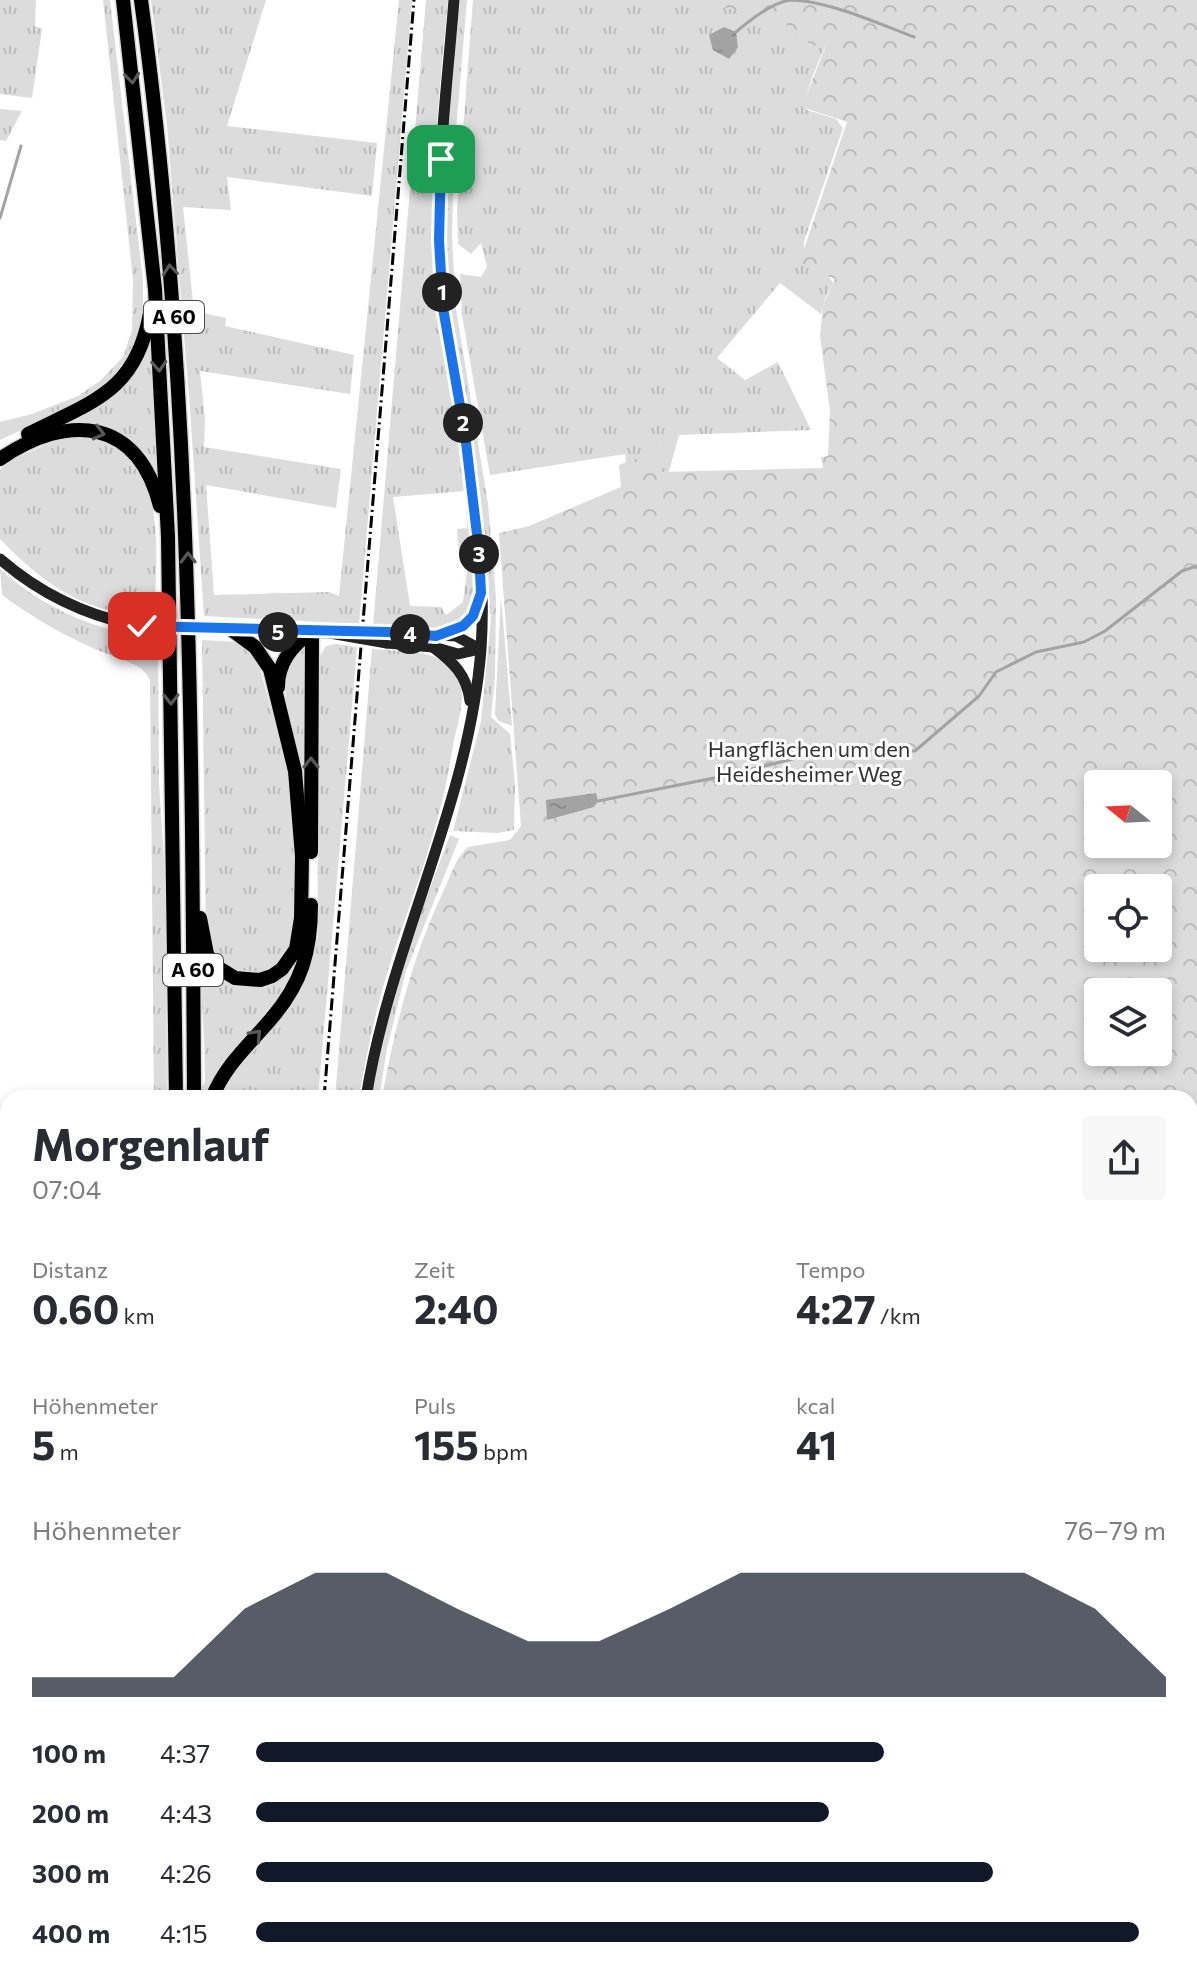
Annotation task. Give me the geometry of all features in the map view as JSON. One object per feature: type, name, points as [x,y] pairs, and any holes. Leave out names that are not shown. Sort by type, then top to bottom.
[{"type":"highway","name":"A 60","points":[[123,0],[155,289],[168,537],[176,1090]]},
{"type":"highway","name":"A 60","points":[[141,0],[173,294],[187,541],[194,1090]]},
{"type":"highway","points":[[0,447],[95,400],[121,380],[142,348],[155,289]]},
{"type":"highway","points":[[0,459],[57,432],[82,429],[111,436],[130,448],[147,468],[154,482],[168,537]]},
{"type":"highway","points":[[192,842],[203,942],[214,965],[235,978],[247,981],[260,980],[282,969],[296,949],[299,937],[302,856],[295,771],[275,682],[263,657],[244,638],[229,630]]},
{"type":"highway","points":[[278,695],[281,666],[289,652],[312,632]]},
{"type":"highway","points":[[216,1090],[233,1059],[270,1020],[291,992],[306,960],[310,942],[312,632]]},
{"type":"main road","points":[[367,1090],[380,1019],[437,851],[469,729],[480,649],[481,593],[476,511],[443,308],[439,240],[441,159],[454,0]]},
{"type":"main road","points":[[0,559],[38,588],[66,604],[133,625],[330,633],[434,642],[458,654],[480,649]]},
{"type":"main road","points":[[434,642],[463,626],[473,616],[481,593]]},
{"type":"main road","points":[[434,642],[452,661],[466,683],[470,696],[469,729]]},
{"type":"green space","points":[[0,0],[36,0],[35,26],[42,29],[32,98],[0,94]]},
{"type":"green space","points":[[103,0],[110,0],[143,280],[140,337],[117,378],[70,407],[0,440],[0,422],[32,414],[78,396],[100,381],[123,357],[132,331],[133,280]]},
{"type":"green space","points":[[151,0],[266,0],[227,126],[377,143],[372,196],[227,177],[231,210],[183,207],[194,311],[226,318],[225,326],[354,355],[350,394],[200,371],[205,419],[204,447],[341,469],[336,508],[206,485],[214,595],[329,592],[339,596],[399,0],[412,0],[359,624],[204,616],[167,126]]},
{"type":"green space","points":[[426,0],[448,0],[435,149],[434,261],[437,310],[470,504],[474,587],[466,616],[448,628],[422,631],[373,626]],"holes":[[[465,491],[467,528],[457,529],[459,551],[467,571],[463,602],[446,615],[441,607],[410,606],[393,497]]]},
{"type":"green space","points":[[460,0],[467,0],[454,153],[452,237],[456,309],[488,504],[496,598],[491,717],[510,734],[515,784],[514,830],[498,833],[453,831],[481,721],[491,619],[484,530],[448,307],[443,237],[445,154]]},
{"type":"green space","points":[[473,0],[863,0],[846,11],[834,29],[819,59],[806,102],[807,110],[836,119],[843,128],[804,241],[804,257],[828,275],[833,283],[821,314],[780,283],[717,358],[745,380],[778,362],[811,430],[679,435],[655,523],[633,522],[625,454],[490,475],[462,315],[460,274],[481,277],[487,267],[481,243],[471,254],[458,244],[457,209]]},
{"type":"green space","name":"Hangflächen um den Heidesheimer Weg","points":[[696,0],[1197,0],[1197,1090],[384,1090],[414,966],[454,867],[468,847],[510,840],[521,826],[499,533],[529,526],[621,487],[619,465],[648,454],[662,437],[662,472],[823,468],[821,457],[828,456],[830,411],[820,336],[823,305],[835,279],[795,261],[804,249],[847,122],[802,107],[831,32],[827,30],[814,47],[784,23]]},
{"type":"green space","points":[[0,109],[22,111],[6,141],[0,140]]},
{"type":"green space","points":[[151,334],[158,480],[126,440],[44,432],[114,393]]},
{"type":"green space","points":[[66,436],[91,436],[117,446],[135,463],[146,485],[156,537],[155,616],[104,609],[75,598],[35,571],[0,539],[0,470],[11,460]]},
{"type":"green space","points":[[0,569],[35,596],[73,616],[115,631],[158,637],[167,1090],[154,1090],[150,681],[139,667],[68,636],[2,595]]},
{"type":"green space","points":[[501,597],[512,726],[498,721],[495,714]]},
{"type":"green space","points":[[202,640],[239,642],[253,654],[286,763],[293,801],[295,912],[291,942],[277,963],[258,976],[224,966],[214,955],[206,936]]},
{"type":"green space","points":[[302,646],[305,649],[307,825],[286,708],[289,664]]},
{"type":"green space","points":[[326,646],[357,647],[319,1090],[225,1090],[237,1065],[285,1013],[309,973],[318,937],[317,661]]},
{"type":"green space","points":[[372,649],[418,652],[439,659],[456,674],[462,702],[441,806],[384,983],[361,1090],[336,1090]]},
{"type":"green space","points":[[450,835],[459,839],[406,971],[380,1090],[372,1090],[385,1021],[416,925]]},
{"type":"green space","points":[[303,940],[299,969],[277,1007],[213,1090],[201,1090],[205,1081],[201,947],[209,964],[259,985]]},
{"type":"water","points":[[724,27],[736,32],[738,47],[729,59],[713,50],[709,35]]},
{"type":"water","points":[[596,793],[598,801],[594,807],[547,820],[546,800]]},
{"type":"waterway","points":[[736,32],[768,8],[790,0],[836,8],[914,37]]},
{"type":"waterway","points":[[0,218],[21,146]]},
{"type":"waterway","points":[[598,801],[724,776],[825,751],[915,751],[979,696],[996,672],[1036,652],[1084,642],[1105,631],[1182,571],[1197,566]]},
{"type":"railway","points":[[325,1090],[414,0]]},
{"type":"route","points":[[142,626],[436,636],[463,626],[473,616],[481,593],[479,551],[465,434],[443,308],[439,240],[441,159]]}]
